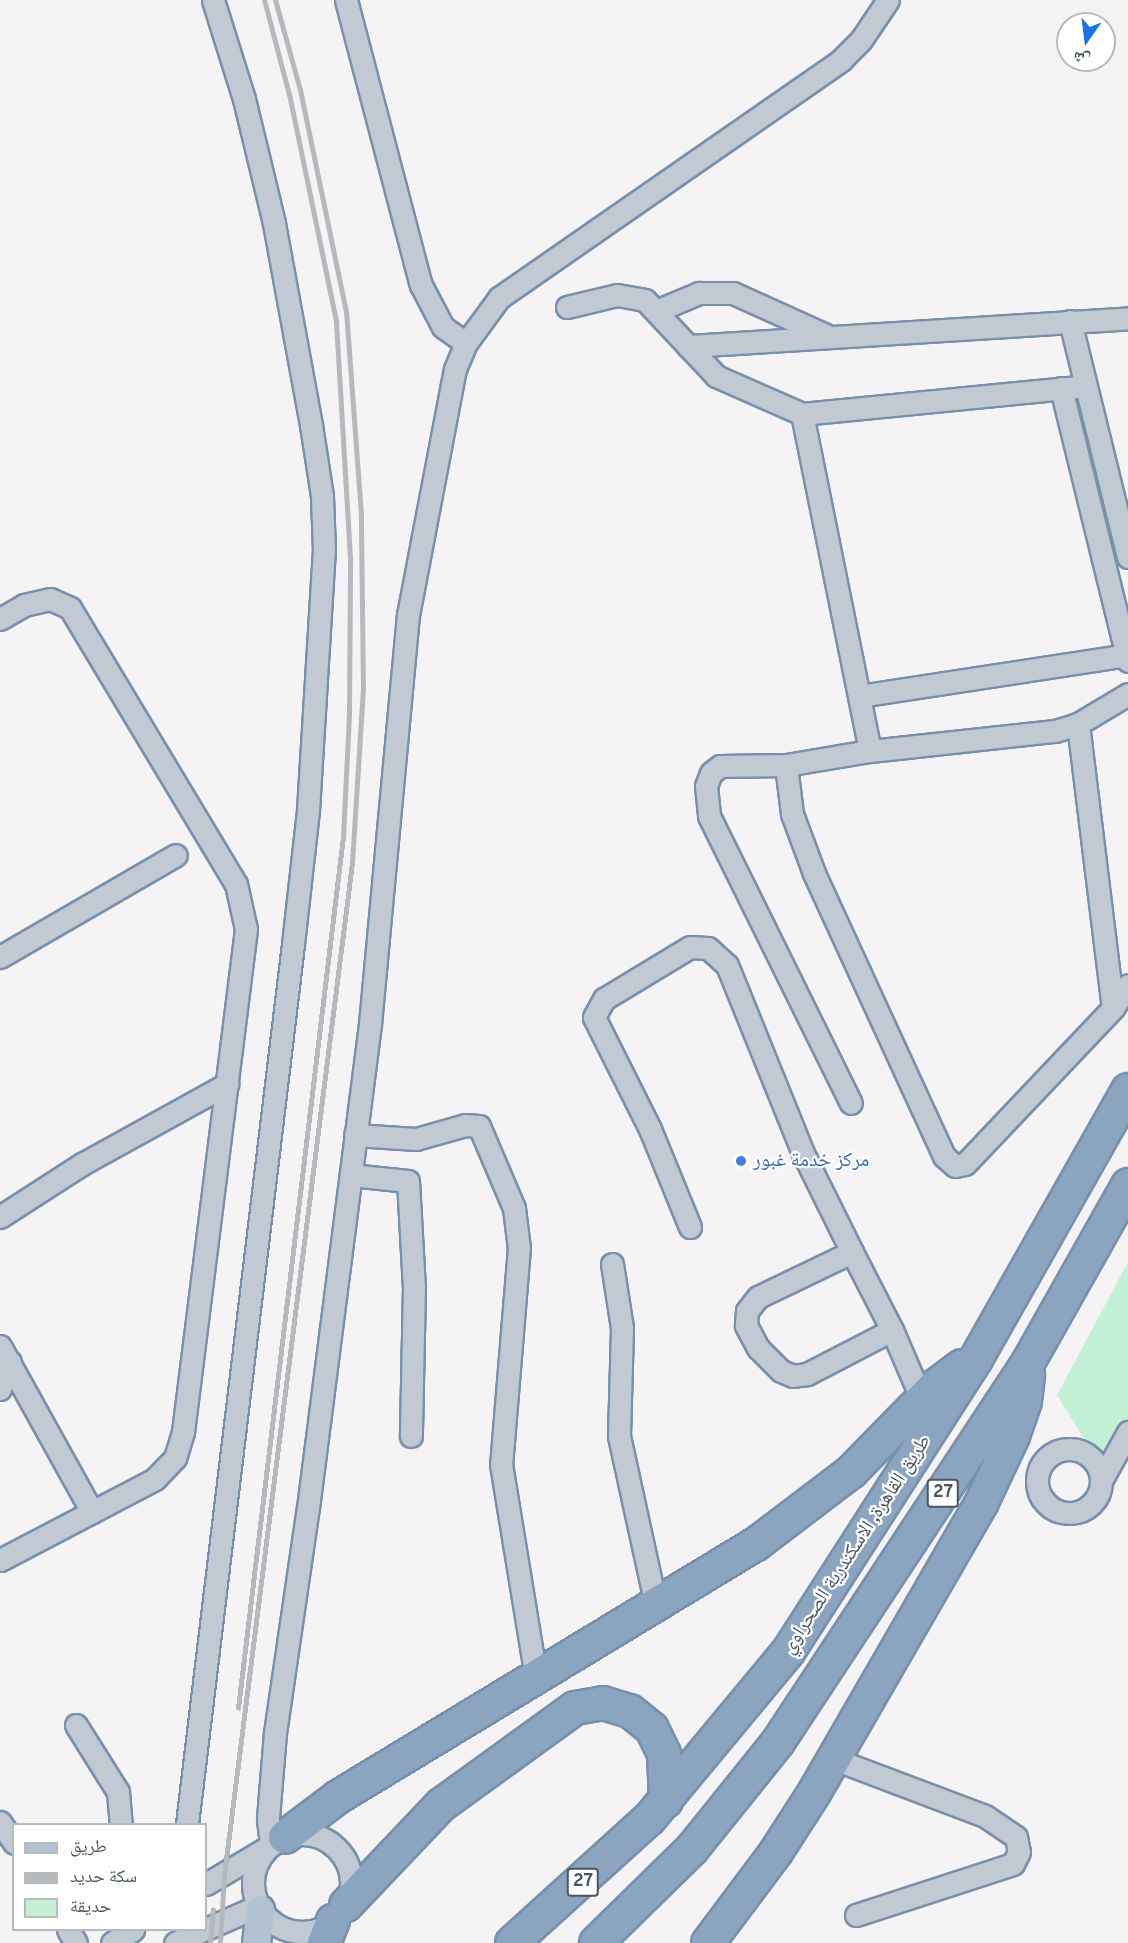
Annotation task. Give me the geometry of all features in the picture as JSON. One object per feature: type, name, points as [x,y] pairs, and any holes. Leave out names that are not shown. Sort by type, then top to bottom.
[{"type":"highway","name":"طريق القاهرة, الاسكندرية الصحراوي","points":[[512,1943],[658,1810],[789,1652],[976,1359],[1128,1090]]},
{"type":"highway","name":"27","points":[[596,1943],[692,1849],[742,1789],[850,1637],[1029,1361],[1128,1185]]},
{"type":"highway","points":[[274,1843],[338,1797],[656,1605],[804,1510],[851,1472],[947,1377],[976,1359]]},
{"type":"highway","points":[[708,1943],[776,1852],[834,1759],[981,1504],[1008,1447],[1025,1401],[1029,1361]]},
{"type":"highway","points":[[334,1923],[441,1805],[575,1708],[603,1703],[630,1711],[652,1729],[664,1754],[658,1810]]},
{"type":"main road","points":[[256,1943],[259,1907]]},
{"type":"street","points":[[187,1823],[295,933],[309,799],[324,551],[322,496],[274,223],[244,99],[213,0]]},
{"type":"street","points":[[346,0],[421,285],[443,327],[466,343]]},
{"type":"street","points":[[274,1843],[268,1818],[275,1733],[370,1024],[408,615],[448,396],[466,343],[480,320],[520,281],[841,60],[861,40],[888,0]]},
{"type":"street","points":[[656,311],[699,293],[733,293],[830,336]]},
{"type":"street","points":[[567,307],[633,295],[656,311],[716,376],[802,414],[1086,386]]},
{"type":"street","points":[[688,346],[1128,318]]},
{"type":"street","points":[[1070,321],[1123,514],[1128,557]]},
{"type":"street","points":[[859,696],[1127,657],[1061,388]]},
{"type":"street","points":[[802,414],[870,751]]},
{"type":"street","points":[[1093,520],[1123,514]]},
{"type":"street","points":[[0,620],[24,605],[50,599],[70,608],[236,884],[246,929],[183,1432],[175,1458],[154,1479],[0,1560]]},
{"type":"street","points":[[851,1103],[709,816],[706,786],[711,773],[720,766],[786,765],[870,751],[1055,731],[1077,724],[1128,693]]},
{"type":"street","points":[[1077,724],[1113,1008]]},
{"type":"street","points":[[786,765],[792,814],[814,873],[944,1156],[955,1166],[965,1164],[1113,1008],[1128,985]]},
{"type":"street","points":[[0,957],[176,855]]},
{"type":"street","points":[[690,1227],[650,1129],[594,1017],[604,999],[690,947],[708,948],[727,965],[803,1153],[891,1330],[922,1400]]},
{"type":"street","points":[[0,1217],[82,1164],[227,1084]]},
{"type":"street","points":[[355,1135],[416,1139],[465,1125],[479,1126],[513,1208],[519,1247],[501,1464],[536,1677]]},
{"type":"street","points":[[351,1175],[408,1181],[414,1287],[411,1436]]},
{"type":"street","points":[[852,1252],[758,1297],[747,1311],[746,1325],[758,1348],[781,1371],[793,1376],[807,1374],[891,1330]]},
{"type":"street","points":[[612,1264],[622,1328],[619,1437],[656,1605]]},
{"type":"street","points":[[5,1354],[92,1512]]},
{"type":"street","points":[[0,1389],[5,1354]]},
{"type":"street","points":[[1102,1479],[1096,1463],[1083,1452],[1067,1449],[1051,1454],[1040,1467],[1036,1484],[1042,1499],[1055,1510],[1071,1514],[1088,1508],[1098,1495],[1102,1479],[1128,1432]]},
{"type":"street","points":[[1008,1447],[1040,1467]]},
{"type":"street","points":[[76,1725],[118,1792],[122,1823]]},
{"type":"street","points":[[834,1759],[985,1816],[1016,1837],[1019,1852],[1013,1864],[856,1916]]},
{"type":"street","points":[[0,1822],[12,1841]]},
{"type":"street","points":[[207,1883],[274,1843],[318,1836],[344,1857],[350,1881],[334,1923],[302,1932],[271,1921],[259,1907],[252,1881],[260,1857],[274,1843]]},
{"type":"street","points":[[207,1928],[259,1907]]},
{"type":"street","points":[[114,1938],[130,1931]]},
{"type":"street","points":[[175,1943],[200,1931]]},
{"type":"green space","points":[[1128,1262],[1128,1452],[1111,1482],[1057,1395]]},
{"type":"railway","points":[[238,1708],[343,837],[349,715],[350,558],[336,321],[289,95],[264,0]]},
{"type":"railway","points":[[220,1943],[224,1875],[352,863],[363,689],[361,515],[346,312],[300,90],[275,0]]},
{"type":"railway","points":[[210,1943],[213,1910]]},
{"type":"place","name":"مركز خدمة غبور","points":[[741,1161]]}]
